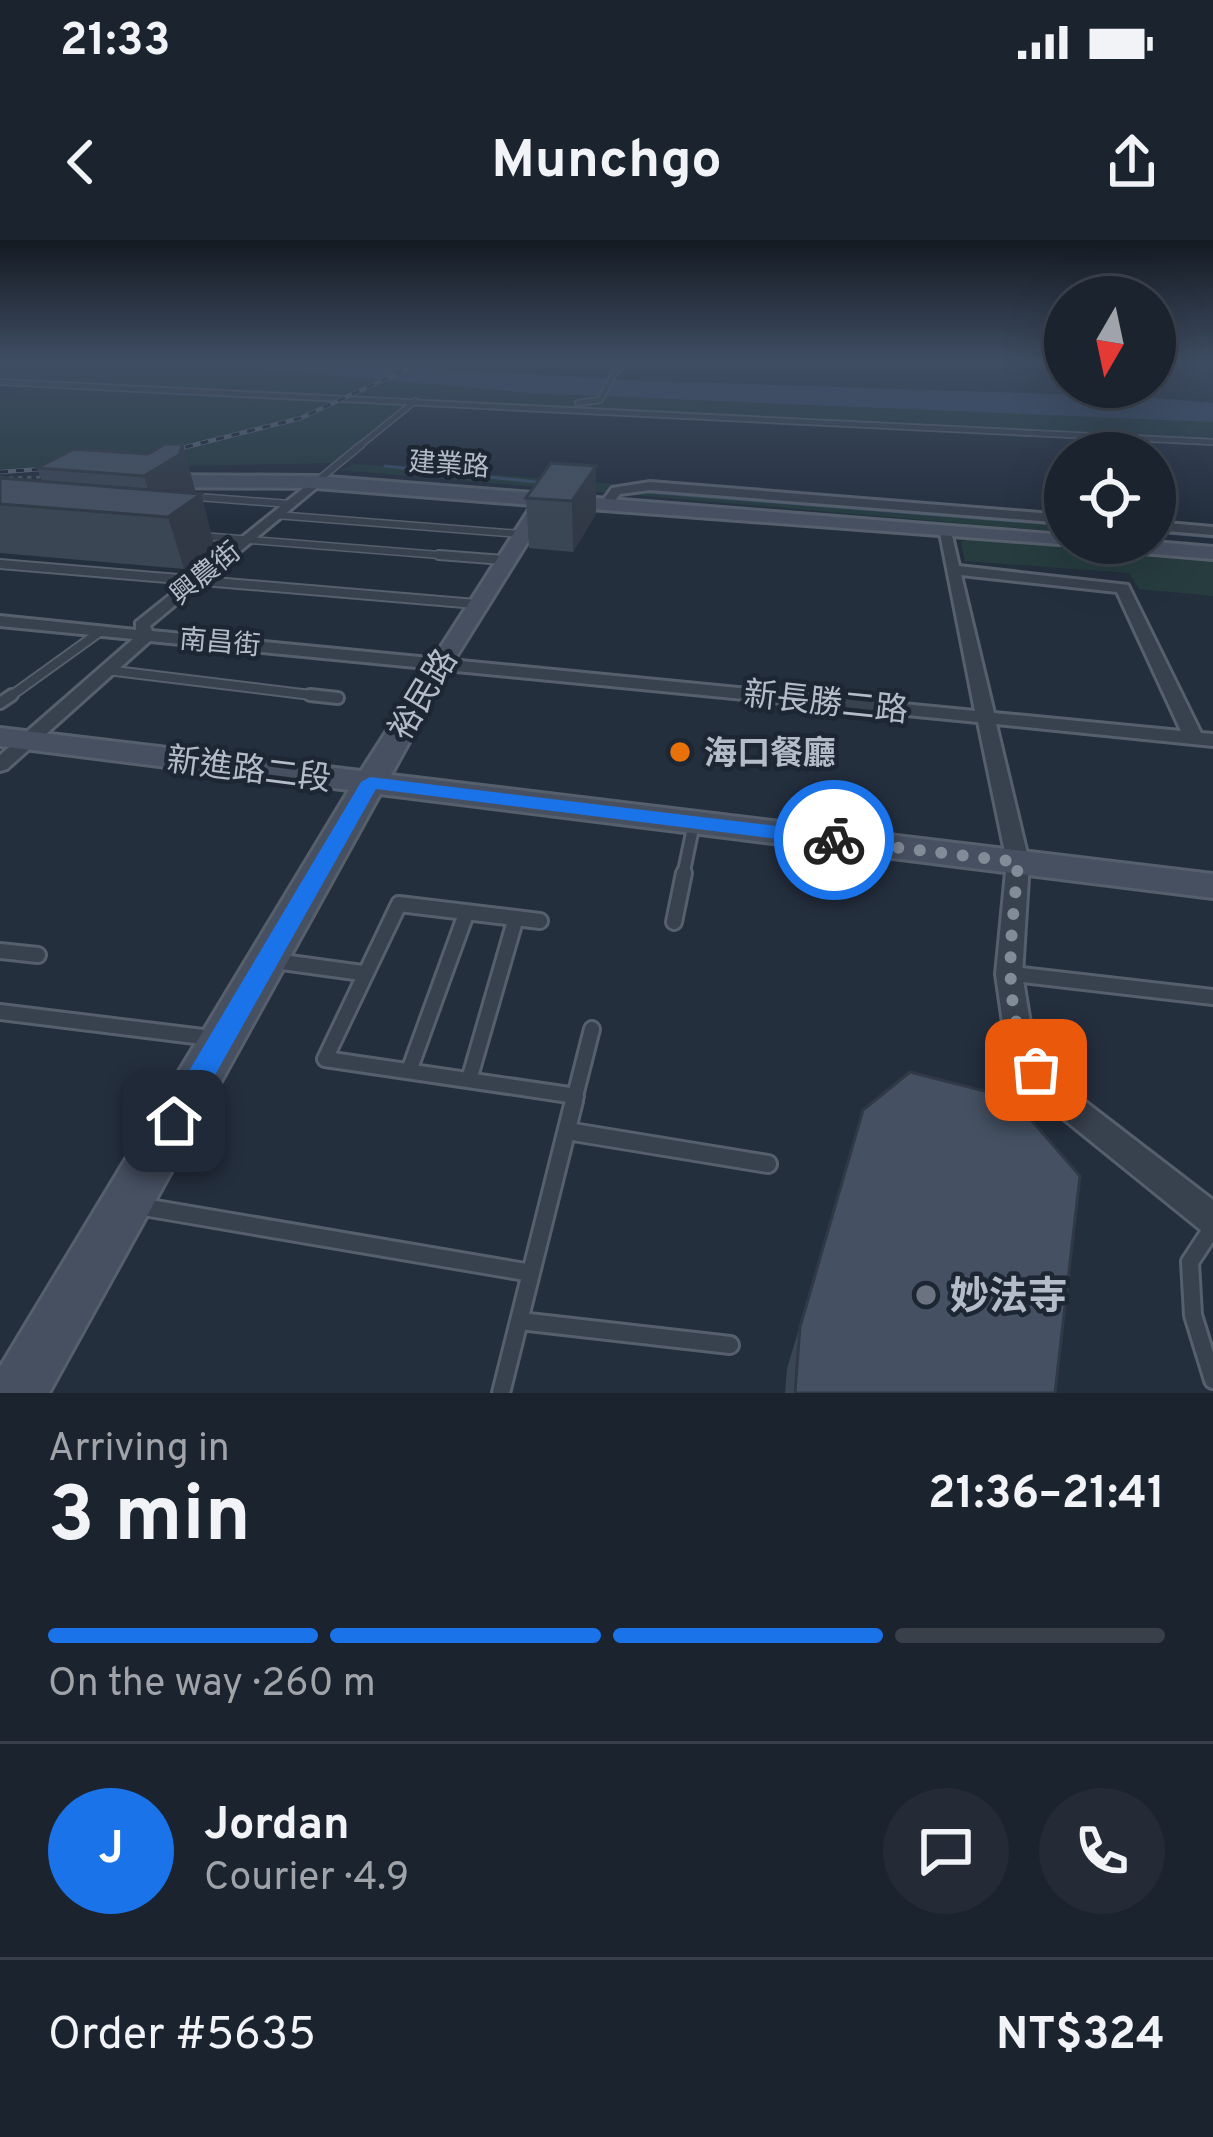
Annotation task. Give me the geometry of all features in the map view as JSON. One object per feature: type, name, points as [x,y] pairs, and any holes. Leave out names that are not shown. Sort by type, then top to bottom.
[{"type":"street","name":"建業路","points":[[139,481],[316,482],[1044,539]]},
{"type":"street","name":"興農街","points":[[0,765],[14,739],[107,670],[146,636],[142,625],[316,482]]},
{"type":"street","name":"建業路","points":[[607,503],[616,490],[650,486],[1044,517]]},
{"type":"street","name":"裕民路","points":[[17,1393],[440,662],[546,498]]},
{"type":"street","points":[[1176,528],[1213,531]]},
{"type":"street","points":[[944,531],[1018,862],[1009,974],[1020,1044],[1060,1099],[1213,1223]]},
{"type":"street","points":[[1176,550],[1213,553]]},
{"type":"street","points":[[954,570],[1123,588],[1203,740]]},
{"type":"street","name":"南昌街","points":[[0,621],[440,662]]},
{"type":"street","name":"新長勝二路","points":[[440,662],[1203,740]]},
{"type":"street","name":"新進路二段","points":[[14,739],[1213,886]]},
{"type":"lane","points":[[316,482],[396,415]]},
{"type":"lane","points":[[682,415],[1213,442]]},
{"type":"lane","points":[[198,497],[513,547]]},
{"type":"lane","points":[[201,536],[513,547]]},
{"type":"lane","points":[[0,564],[476,604]]},
{"type":"lane","points":[[0,703],[101,631]]},
{"type":"lane","points":[[107,670],[338,698]]},
{"type":"lane","points":[[674,922],[694,823]]},
{"type":"lane","points":[[540,921],[399,904],[362,973],[325,1059],[576,1096]]},
{"type":"lane","points":[[409,1071],[466,914]]},
{"type":"lane","points":[[469,1080],[515,921]]},
{"type":"lane","points":[[0,951],[38,955]]},
{"type":"lane","points":[[266,960],[362,973]]},
{"type":"lane","points":[[1009,974],[1213,997]]},
{"type":"lane","points":[[0,1012],[222,1039]]},
{"type":"lane","points":[[501,1393],[592,1029]]},
{"type":"lane","points":[[567,1131],[768,1164]]},
{"type":"lane","points":[[126,1204],[531,1273]]},
{"type":"lane","points":[[1213,1223],[1190,1262],[1193,1315],[1213,1380]]},
{"type":"lane","points":[[520,1321],[730,1345]]},
{"type":"green space","points":[[0,415],[391,415],[337,463],[0,469]]},
{"type":"green space","points":[[637,415],[1123,415],[1213,420],[1213,444],[1176,442],[1176,432],[1044,435]]},
{"type":"green space","points":[[355,464],[1044,517],[1044,530],[340,470]]},
{"type":"green space","points":[[961,542],[1044,545],[1044,564],[1176,564],[1176,555],[1213,558],[1213,596],[1139,589],[1129,573],[965,561]]},
{"type":"water","points":[[1043,415],[1213,415],[1213,422]]},
{"type":"building","points":[[165,444],[183,444],[179,455],[144,476],[37,468],[74,449],[148,454]]},
{"type":"building","points":[[551,463],[596,466],[572,501],[526,498]]},
{"type":"building","points":[[0,478],[201,494],[168,517],[0,504]]},
{"type":"building","name":"妙法寺","points":[[910,1072],[1012,1098],[1080,1176],[1055,1393],[795,1393],[800,1327],[863,1110]]},
{"type":"waterway","points":[[385,466],[545,483]]},
{"type":"waterway","points":[[649,492],[1044,523]]},
{"type":"waterway","points":[[1176,534],[1213,537]]},
{"type":"railway","points":[[154,455],[308,415]]},
{"type":"railway","points":[[0,472],[70,467]]},
{"type":"way so far","points":[[834,840],[1018,862],[1009,974],[1020,1044],[1036,1070]]},
{"type":"place","name":"海口餐廳","points":[[680,752]]},
{"type":"place","name":"妙法寺","points":[[926,1295]]},
{"type":"route","points":[[174,1121],[370,782],[834,840]]}]
